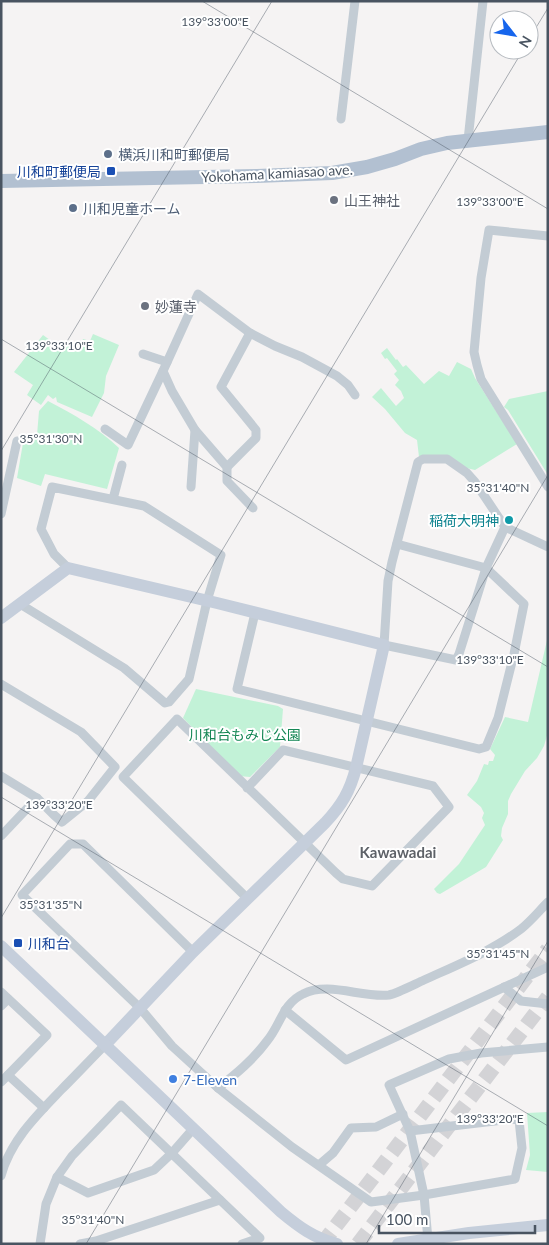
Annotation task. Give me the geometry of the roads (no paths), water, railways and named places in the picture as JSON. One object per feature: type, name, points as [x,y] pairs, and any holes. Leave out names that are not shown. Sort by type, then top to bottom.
[{"type":"main road","name":"Yokohama kamiasao ave.","points":[[1,182],[248,177],[332,173],[368,167],[421,149],[447,143],[548,132]]},
{"type":"street","points":[[341,119],[355,1]]},
{"type":"street","points":[[468,140],[482,1]]},
{"type":"street","points":[[548,236],[489,230],[481,278],[474,352],[481,379],[548,487]]},
{"type":"street","points":[[105,430],[128,445],[198,294],[250,333],[302,357],[337,376],[348,385],[355,395]]},
{"type":"street","points":[[227,467],[256,438],[256,430],[221,387],[250,333]]},
{"type":"street","points":[[143,354],[167,362]]},
{"type":"street","points":[[163,372],[195,430],[227,467],[227,480],[253,508]]},
{"type":"street","points":[[191,487],[195,430]]},
{"type":"street","points":[[1,514],[17,442]]},
{"type":"street","points":[[2,1169],[23,1132],[44,1108],[193,952],[334,813],[352,785],[384,645],[388,581],[418,462],[423,459],[447,459],[467,473],[475,482],[505,527],[548,547]]},
{"type":"street","points":[[113,500],[122,465]]},
{"type":"street","points":[[20,604],[124,668],[165,703],[169,702],[189,679],[207,601],[221,555],[144,506],[52,487],[41,529],[54,554],[68,568],[207,601],[384,645],[456,660],[486,568],[505,527]]},
{"type":"street","points":[[254,613],[237,689],[479,749],[486,746],[498,718],[524,604],[486,568],[397,544]]},
{"type":"street","points":[[1,618],[68,568]]},
{"type":"street","points":[[1,684],[81,732],[115,768],[88,801],[62,822],[37,798],[1,776]]},
{"type":"street","points":[[247,788],[283,750],[433,786],[449,807],[372,886],[343,879],[247,788],[177,719],[123,777],[248,899]]},
{"type":"street","points":[[1,836],[37,798]]},
{"type":"street","points":[[193,952],[83,844],[70,844],[22,895],[140,1008],[172,1046],[218,1088],[292,1147],[371,1202],[515,1179],[522,1148],[519,1120],[502,1120],[410,1131]]},
{"type":"street","points":[[218,1088],[246,1065],[268,1040],[292,1001],[304,993],[323,989],[367,994],[390,994],[494,946],[522,928],[548,902]]},
{"type":"street","points":[[1,946],[281,1212],[300,1228],[326,1241],[337,1244]]},
{"type":"street","points":[[285,1010],[346,1060],[548,967]]},
{"type":"street","points":[[504,987],[521,1001],[548,1004]]},
{"type":"street","points":[[1,992],[47,1034],[1,1082]]},
{"type":"street","points":[[1,1006],[8,999]]},
{"type":"street","points":[[428,1240],[424,1194],[410,1131],[389,1086],[449,1059],[482,1053],[548,1047]]},
{"type":"street","points":[[8,1075],[44,1108]]},
{"type":"street","points":[[40,1244],[46,1204],[57,1177],[72,1156],[121,1105],[260,1238],[242,1244]]},
{"type":"street","points":[[319,1165],[333,1153],[350,1128],[376,1128],[403,1114]]},
{"type":"street","points":[[57,1177],[88,1193],[154,1170],[193,1129]]},
{"type":"street","points":[[80,1244],[96,1241],[220,1200]]},
{"type":"street","points":[[398,1244],[469,1233],[548,1225]]},
{"type":"tunnel","points":[[322,1244],[548,949]]},
{"type":"tunnel","points":[[358,1244],[548,997]]},
{"type":"place","name":"横浜川和町郵便局","points":[[108,154]]},
{"type":"place","name":"川和町郵便局","points":[[111,171]]},
{"type":"place","name":"山王神社","points":[[334,200]]},
{"type":"place","name":"川和児童ホーム","points":[[73,208]]},
{"type":"place","name":"妙蓮寺","points":[[145,306]]},
{"type":"place","name":"稲荷大明神","points":[[509,520]]},
{"type":"place","name":"川和台","points":[[18,943]]},
{"type":"place","name":"7-Eleven","points":[[173,1079]]},
{"type":"district","name":"Kawawadai","points":[[398,852]]},
{"type":"park label","name":"川和台もみじ公園","points":[[245,734]]}]
